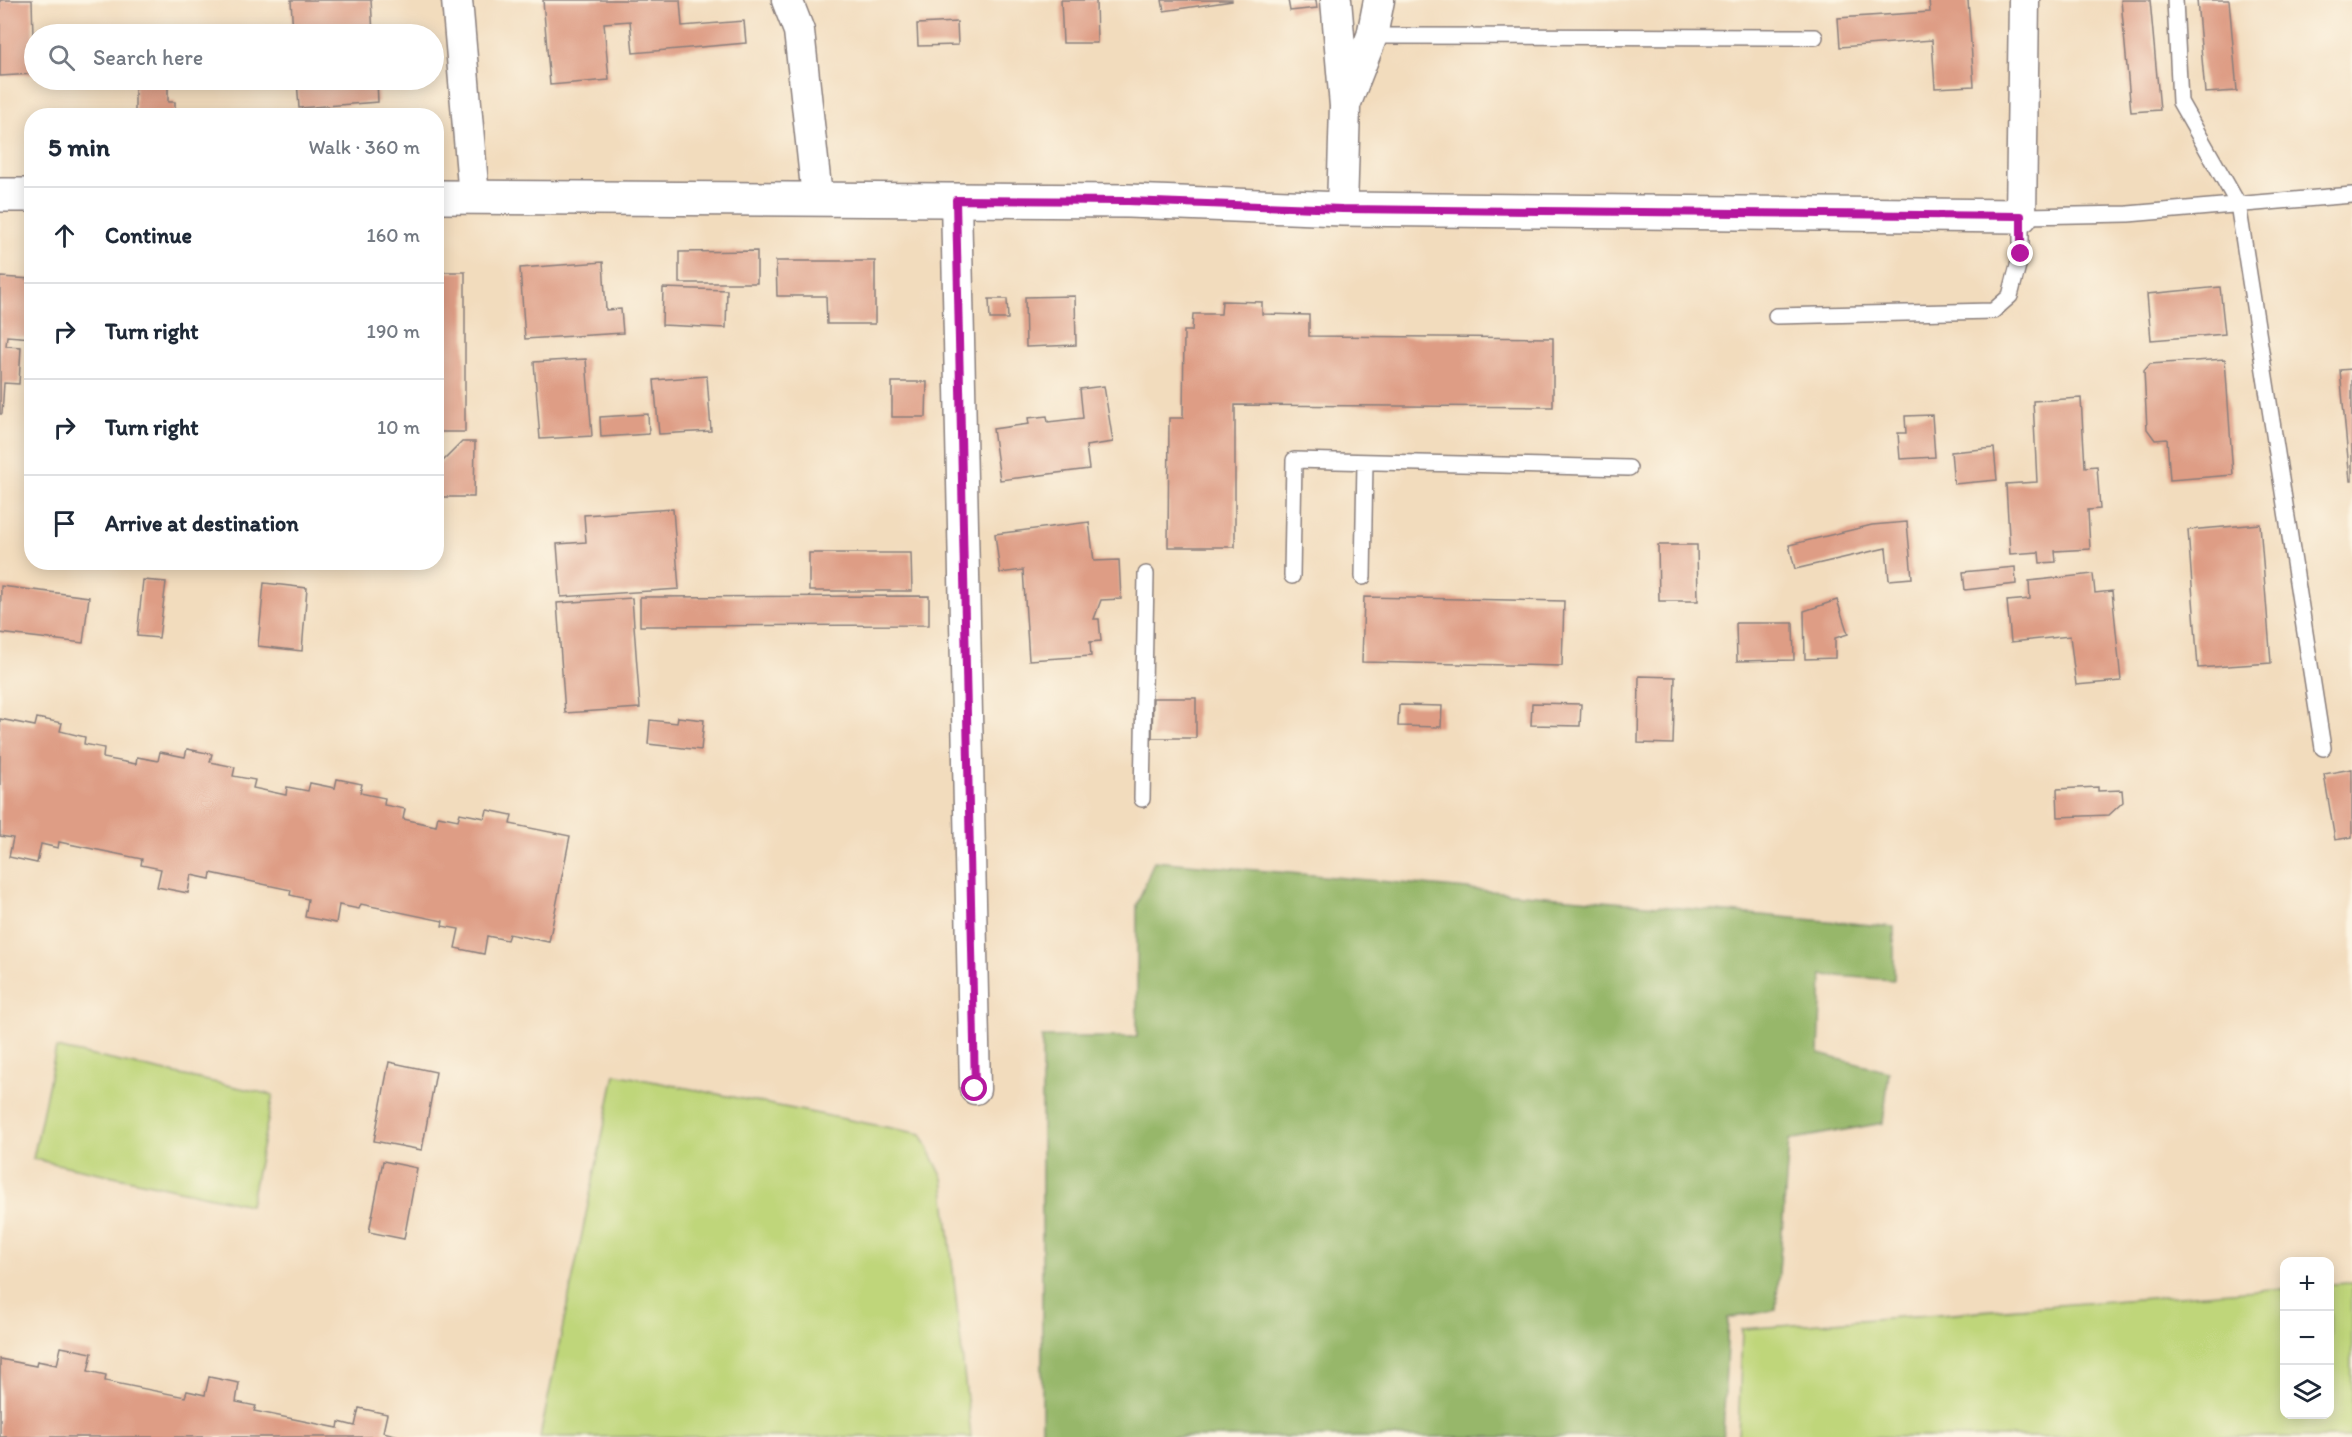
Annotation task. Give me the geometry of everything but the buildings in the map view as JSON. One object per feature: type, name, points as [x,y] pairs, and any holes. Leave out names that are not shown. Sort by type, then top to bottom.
[{"type":"street","points":[[457,0],[474,197]]},
{"type":"street","points":[[787,0],[799,32],[817,197]]},
{"type":"street","points":[[1336,0],[1345,106],[1342,209]]},
{"type":"street","points":[[1345,106],[1372,36],[1379,0]]},
{"type":"street","points":[[444,196],[817,197],[1128,201],[1342,209],[2021,216],[2024,0]]},
{"type":"street","points":[[0,195],[24,195]]},
{"type":"street","points":[[956,200],[975,1089]]},
{"type":"lane","points":[[2175,0],[2180,102],[2238,204],[2323,748]]},
{"type":"lane","points":[[1372,36],[1815,37]]},
{"type":"lane","points":[[1776,316],[1993,311],[2010,296],[2021,254],[2021,216],[2128,214],[2352,195]]},
{"type":"lane","points":[[1292,576],[1294,460],[1629,468]]},
{"type":"lane","points":[[1363,577],[1365,462]]},
{"type":"lane","points":[[1142,799],[1146,574]]},
{"type":"green space","points":[[1154,861],[1894,927],[1894,980],[1822,975],[1819,1054],[1889,1072],[1883,1123],[1789,1140],[1776,1310],[1728,1318],[1723,1437],[1042,1437],[1042,1037],[1137,1037],[1137,905]]},
{"type":"green space","points":[[56,1048],[273,1095],[250,1205],[33,1159]]},
{"type":"green space","points":[[615,1074],[921,1134],[943,1178],[971,1437],[540,1437]]},
{"type":"green space","points":[[2352,1283],[2352,1437],[1738,1437],[1742,1329],[2280,1288],[2280,1419],[2334,1419],[2334,1284]]},
{"type":"route","points":[[975,1089],[956,200],[1128,201],[1342,209],[1632,210],[2021,216],[2021,254]]}]
